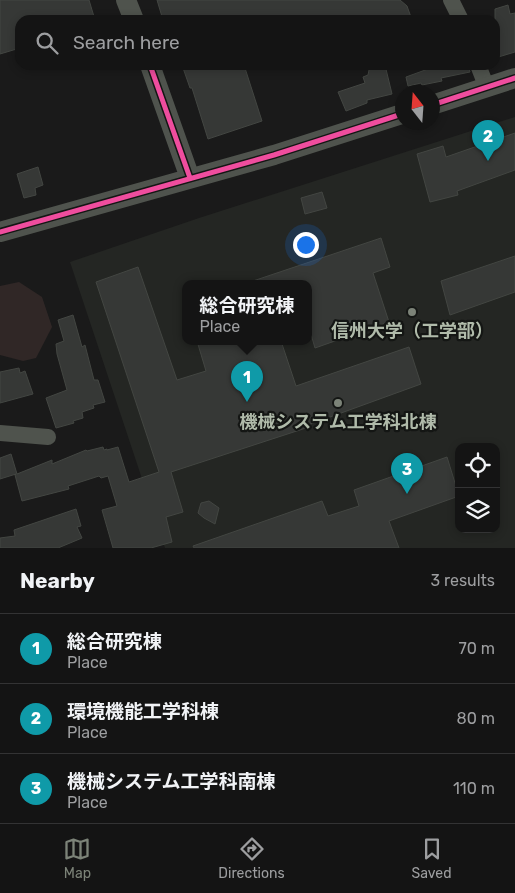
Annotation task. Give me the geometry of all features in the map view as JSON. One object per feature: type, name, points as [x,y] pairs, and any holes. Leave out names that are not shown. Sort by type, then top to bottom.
[{"type":"street","points":[[126,0],[132,15]]},
{"type":"street","points":[[451,0],[458,15]]},
{"type":"street","points":[[152,70],[190,178]]},
{"type":"street","points":[[480,70],[487,88]]},
{"type":"street","points":[[440,103],[515,78]]},
{"type":"street","points":[[0,232],[274,155],[395,116]]},
{"type":"street","points":[[0,433],[48,437]]},
{"type":"shaded area","name":"信州大学（工学部）","points":[[515,117],[515,548],[165,548],[70,262],[199,218]]},
{"type":"shaded area","points":[[19,282],[42,297],[52,327],[36,358],[23,361],[0,355],[0,286]]},
{"type":"building","points":[[0,0],[89,0],[94,15],[15,15],[15,50],[0,54]]},
{"type":"building","points":[[157,0],[400,0],[407,6],[410,15],[162,15]]},
{"type":"building","points":[[508,5],[510,14],[515,13],[515,52],[500,56],[500,15],[495,15],[495,9]]},
{"type":"building","points":[[184,70],[246,70],[262,121],[208,139],[192,88],[190,88]]},
{"type":"building","points":[[369,70],[386,70],[392,94],[367,100],[367,103],[346,111],[338,92],[365,83],[363,77],[368,75]]},
{"type":"building","points":[[425,70],[469,70],[470,72],[441,78],[442,81],[422,85],[421,83],[408,85],[406,77]]},
{"type":"building","points":[[515,133],[515,170],[457,191],[458,195],[430,202],[417,154],[443,146],[446,157]]},
{"type":"building","points":[[38,167],[43,185],[35,188],[36,195],[24,198],[17,174]]},
{"type":"building","points":[[322,192],[327,208],[305,214],[301,198]]},
{"type":"building","points":[[381,238],[390,267],[373,273],[389,322],[315,348],[312,338],[312,280],[256,280]]},
{"type":"building","points":[[515,256],[515,292],[450,315],[441,281]]},
{"type":"building","points":[[138,267],[177,380],[206,371],[198,345],[282,345],[296,386],[409,347],[421,384],[308,425],[309,427],[171,472],[183,512],[166,517],[172,542],[151,548],[113,548],[102,510],[117,506],[108,476],[101,478],[99,476],[68,486],[69,489],[22,501],[16,474],[0,479],[0,458],[11,454],[17,474],[52,460],[52,464],[86,450],[103,447],[104,450],[107,450],[118,447],[129,482],[159,472],[96,282]]},
{"type":"building","points":[[73,315],[82,347],[85,345],[94,380],[98,380],[105,402],[93,405],[94,408],[82,412],[83,418],[73,421],[74,423],[56,428],[46,398],[67,390],[56,344],[64,341],[58,320]]},
{"type":"building","points":[[19,368],[20,373],[25,371],[33,394],[0,403],[0,372]]},
{"type":"building","points":[[447,457],[455,483],[455,497],[389,521],[399,548],[194,548],[193,546],[322,501],[328,516],[359,506],[354,490]]},
{"type":"building","points":[[209,501],[219,508],[215,524],[198,513],[201,503]]},
{"type":"building","points":[[76,509],[81,526],[77,527],[82,538],[58,548],[0,548],[0,538],[15,536],[14,530]]},
{"type":"cycle path","points":[[152,70],[190,178]]},
{"type":"cycle path","points":[[440,102],[515,78]]},
{"type":"cycle path","points":[[0,232],[274,155],[395,116]]},
{"type":"place","name":"環境機能工学科棟","points":[[488,161]]},
{"type":"place","name":"信州大学（工学部）","points":[[412,312]]},
{"type":"place","name":"総合研究棟","points":[[247,402]]},
{"type":"place","name":"機械システム工学科北棟","points":[[338,403]]},
{"type":"place","name":"機械システム工学科南棟","points":[[407,494]]}]
